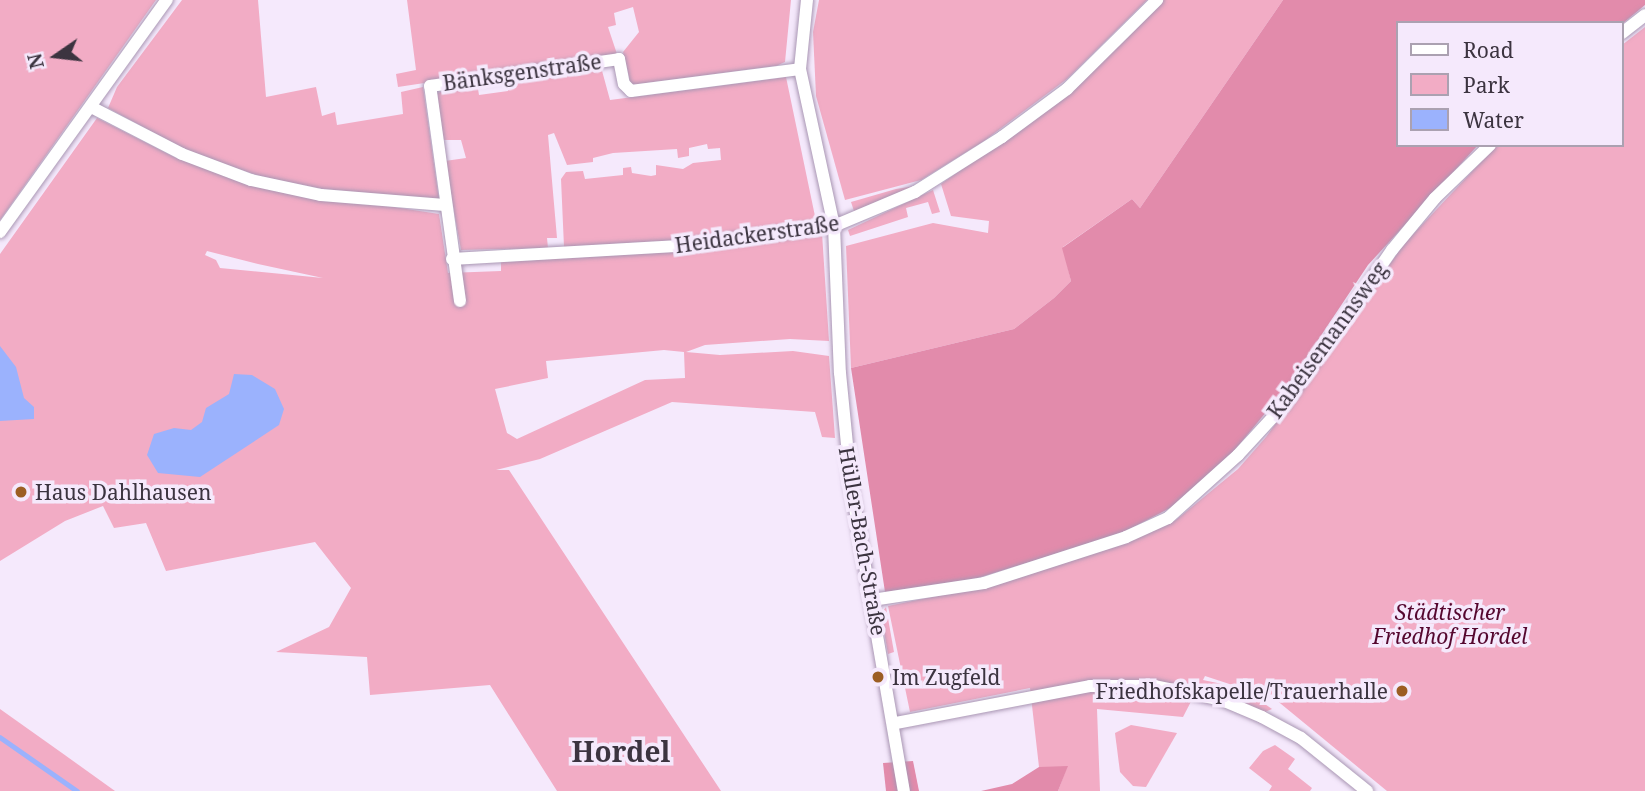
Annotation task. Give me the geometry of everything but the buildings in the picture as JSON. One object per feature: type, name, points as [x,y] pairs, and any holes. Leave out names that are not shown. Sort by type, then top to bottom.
[{"type":"street","points":[[0,232],[167,0]]},
{"type":"street","name":"Hüller-Bach-Straße","points":[[807,0],[800,69],[834,226],[840,373],[851,485],[896,723],[904,791]]},
{"type":"street","name":"Heidackerstraße","points":[[452,260],[680,246],[834,226],[915,192],[1002,137],[1067,89],[1157,0]]},
{"type":"street","points":[[1624,31],[1645,15]]},
{"type":"street","name":"Bänksgenstraße","points":[[445,205],[430,86],[619,59],[624,84],[631,91],[800,69]]},
{"type":"street","points":[[91,107],[182,155],[251,180],[348,198],[445,205],[460,301]]},
{"type":"street","name":"Kabeisemannsweg","points":[[872,600],[984,583],[1126,537],[1168,518],[1229,464],[1285,404],[1392,250],[1435,198],[1488,147]]},
{"type":"street","points":[[896,723],[1090,686],[1155,686],[1222,700],[1262,717],[1301,738],[1367,791]]},
{"type":"green space","points":[[0,0],[156,0],[0,220]]},
{"type":"green space","points":[[182,0],[258,0],[266,97],[316,87],[322,116],[335,112],[337,125],[403,114],[401,92],[423,87],[439,200],[323,189],[266,178],[195,155],[108,108],[117,87]]},
{"type":"green space","points":[[407,0],[791,0],[785,62],[776,66],[631,85],[623,52],[639,32],[633,7],[614,13],[616,25],[608,27],[617,54],[398,87],[396,74],[416,70]]},
{"type":"green space","points":[[819,0],[1147,0],[1067,79],[984,141],[921,180],[845,200],[816,96],[813,32]]},
{"type":"green space","points":[[1163,0],[1283,0],[1140,208],[1132,199],[1063,247],[1071,281],[1054,298],[1014,329],[851,368],[846,246],[933,223],[988,233],[989,221],[951,216],[941,184],[1070,93]]},
{"type":"green space","name":"Städtischer Friedhof Hordel","points":[[1645,27],[1645,791],[1387,791],[1275,699],[1205,676],[1203,680],[1227,685],[1222,695],[1198,688],[1183,717],[1097,709],[1100,791],[1058,791],[1067,767],[1039,767],[1030,688],[910,712],[888,606],[1006,582],[1119,545],[1176,520],[1238,469],[1266,437],[1405,243],[1495,147],[1624,147],[1624,43]]},
{"type":"green space","points":[[601,67],[610,100],[786,77],[816,221],[679,240],[564,247],[561,179],[566,172],[583,171],[585,179],[623,175],[623,168],[631,167],[632,173],[651,176],[656,175],[656,165],[683,169],[693,163],[721,160],[720,148],[708,149],[707,144],[689,148],[689,156],[678,158],[677,149],[613,153],[593,158],[593,162],[567,165],[554,133],[548,135],[557,238],[547,238],[548,248],[461,250],[445,161],[466,158],[461,140],[442,140],[437,93],[477,83],[479,95],[508,91],[507,80]]},
{"type":"green space","points":[[97,118],[176,158],[258,186],[439,214],[448,273],[501,271],[501,262],[723,249],[822,233],[829,341],[790,339],[705,345],[686,352],[720,355],[793,351],[829,356],[835,438],[822,437],[815,412],[672,402],[540,459],[496,470],[509,470],[721,791],[557,791],[490,685],[370,695],[367,657],[276,652],[329,627],[351,588],[315,542],[166,571],[146,523],[114,528],[103,506],[65,521],[0,561],[0,254]],"holes":[[[207,251],[258,264],[323,278],[220,268],[216,260],[205,255]],[[664,350],[684,352],[685,378],[645,380],[517,439],[507,433],[495,389],[548,378],[546,361]]]},
{"type":"green space","points":[[915,186],[854,211],[851,202],[896,189]]},
{"type":"green space","points":[[933,190],[940,212],[932,214],[928,202],[906,208],[908,217],[850,236],[848,230]]},
{"type":"green space","points":[[886,607],[894,652],[888,654],[881,614]]},
{"type":"green space","points":[[1231,689],[1259,700],[1272,709],[1265,712],[1227,695]]},
{"type":"green space","points":[[0,709],[62,753],[115,791],[0,791]]},
{"type":"green space","points":[[1131,725],[1177,733],[1146,787],[1133,786],[1120,772],[1115,733]]},
{"type":"green space","points":[[1275,745],[1295,759],[1288,769],[1312,788],[1310,791],[1269,791],[1272,786],[1249,768],[1263,751]]},
{"type":"shaded area","points":[[1283,0],[1645,0],[1645,5],[1624,22],[1396,21],[1396,147],[1476,147],[1368,265],[1286,388],[1219,469],[1172,507],[1120,534],[968,581],[885,592],[851,368],[1014,329],[1071,281],[1062,248],[1132,199],[1140,208]]},
{"type":"shaded area","points":[[913,761],[919,791],[886,791],[883,763]]},
{"type":"shaded area","points":[[1068,766],[1058,791],[981,791],[1012,784],[1039,767]]},
{"type":"water","points":[[0,346],[16,367],[24,398],[34,407],[34,419],[0,421]]},
{"type":"water","points":[[234,374],[252,375],[275,389],[284,409],[279,425],[200,477],[158,473],[147,455],[154,434],[174,428],[191,430],[202,422],[206,408],[229,394]]},
{"type":"waterway","points":[[0,737],[77,791]]},
{"type":"place","name":"Haus Dahlhausen","points":[[21,492]]},
{"type":"place","name":"Im Zugfeld","points":[[878,677]]},
{"type":"place","name":"Friedhofskapelle/Trauerhalle","points":[[1402,691]]},
{"type":"district","name":"Hordel","points":[[621,751]]}]
